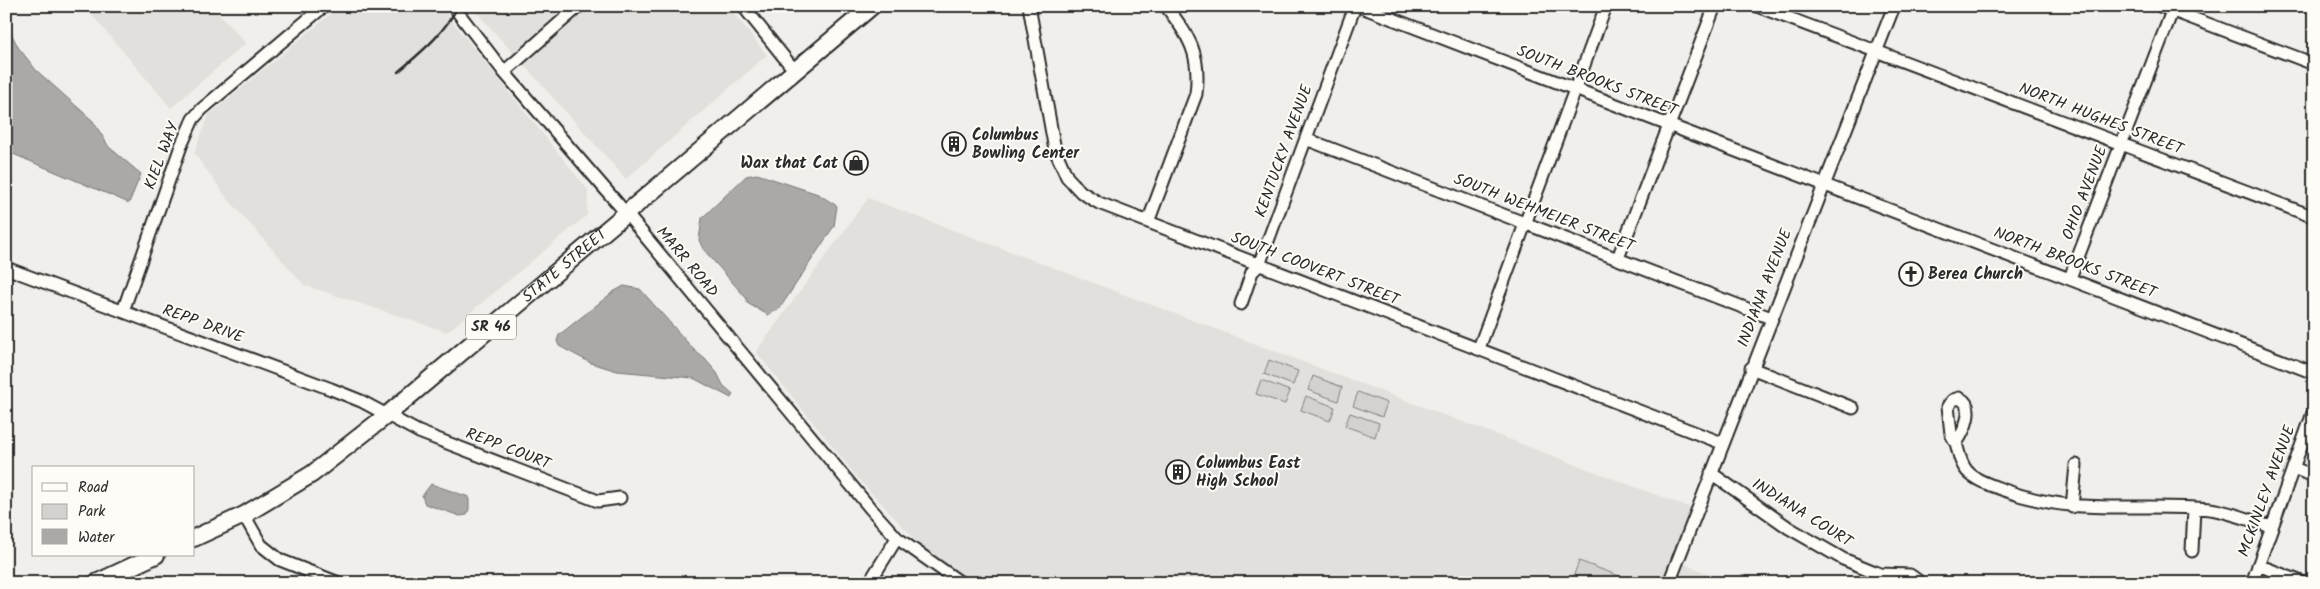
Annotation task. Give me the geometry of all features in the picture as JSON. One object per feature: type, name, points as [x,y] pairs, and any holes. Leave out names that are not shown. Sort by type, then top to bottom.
[{"type":"highway","name":"STATE STREET","points":[[195,538],[244,515],[312,474],[387,415],[625,212],[872,6]]},
{"type":"highway","points":[[96,583],[154,556]]},
{"type":"street","name":"KIEL WAY","points":[[123,311],[181,146],[193,119],[202,109],[324,6]]},
{"type":"street","name":"MARR ROAD","points":[[453,6],[504,72],[625,212],[897,538],[961,583]]},
{"type":"street","points":[[504,72],[579,6]]},
{"type":"street","points":[[743,6],[795,71]]},
{"type":"street","name":"SOUTH COOVERT STREET","points":[[1029,6],[1055,150],[1067,177],[1081,192],[1099,203],[1480,348],[1722,443]]},
{"type":"street","points":[[1148,222],[1196,94],[1198,76],[1195,56],[1188,36],[1166,6]]},
{"type":"street","name":"SOUTH BROOKS STREET","points":[[1357,6],[1824,185]]},
{"type":"street","name":"KENTUCKY AVENUE","points":[[1240,304],[1252,272],[1259,265],[1357,6]]},
{"type":"street","points":[[1480,348],[1606,6]]},
{"type":"street","points":[[1618,258],[1715,6]]},
{"type":"street","name":"NORTH HUGHES STREET","points":[[1757,6],[2314,217]]},
{"type":"street","name":"INDIANA AVENUE","points":[[1669,583],[1770,318],[1894,6]]},
{"type":"street","points":[[2160,6],[2173,9],[2314,64]]},
{"type":"street","name":"OHIO AVENUE","points":[[2070,278],[2173,9]]},
{"type":"street","name":"SOUTH WEHMEIER STREET","points":[[1306,140],[1618,258],[1770,318]]},
{"type":"street","name":"NORTH BROOKS STREET","points":[[1824,185],[2314,373]]},
{"type":"street","name":"REPP DRIVE","points":[[6,268],[331,388],[387,415]]},
{"type":"street","points":[[1751,368],[1853,408]]},
{"type":"street","name":"MCKINLEY AVENUE","points":[[2252,583],[2314,410]]},
{"type":"street","name":"REPP COURT","points":[[387,415],[419,432],[598,501],[620,498]]},
{"type":"street","points":[[1956,443],[1961,462],[1968,472],[1984,482],[2046,503],[2072,507],[2166,506],[2194,508],[2231,514],[2272,527]]},
{"type":"street","points":[[2072,507],[2076,465]]},
{"type":"street","points":[[2293,468],[2314,476]]},
{"type":"street","name":"INDIANA COURT","points":[[1711,473],[1789,528],[1842,559],[1883,578],[1910,576],[1917,580],[1917,583]]},
{"type":"street","points":[[2192,551],[2194,508]]},
{"type":"street","points":[[244,515],[261,544],[280,560],[338,583]]},
{"type":"street","points":[[869,583],[897,538]]},
{"type":"street","points":[[2258,565],[2304,583]]},
{"type":"shaded area","points":[[94,6],[211,6],[246,43],[171,108],[91,14]]},
{"type":"shaded area","points":[[340,6],[440,6],[588,190],[587,215],[447,332],[304,285],[227,198],[194,153],[209,115]]},
{"type":"shaded area","points":[[471,6],[728,6],[767,55],[626,179]]},
{"type":"shaded area","name":"Columbus East High School","points":[[868,198],[1691,508],[1663,583],[973,583],[924,549],[861,482],[756,352]]},
{"type":"shaded area","points":[[1685,564],[1731,583],[1678,583]]},
{"type":"green space","points":[[1269,360],[1298,371],[1293,385],[1264,374]]},
{"type":"green space","points":[[1313,376],[1342,387],[1338,401],[1308,390]]},
{"type":"green space","points":[[1261,380],[1290,391],[1285,404],[1256,394]]},
{"type":"green space","points":[[1358,392],[1387,403],[1382,417],[1353,406]]},
{"type":"green space","points":[[1306,396],[1335,407],[1330,421],[1301,410]]},
{"type":"green space","points":[[1350,413],[1379,423],[1375,437],[1345,426]]},
{"type":"green space","points":[[1579,561],[1638,583],[1571,583]]},
{"type":"green space","points":[[162,575],[177,583],[128,583]]},
{"type":"water","points":[[6,23],[18,47],[36,70],[93,121],[109,147],[141,174],[129,203],[6,151]]},
{"type":"water","points":[[757,174],[818,194],[837,206],[834,226],[780,308],[768,315],[747,303],[747,299],[703,249],[699,240],[702,218],[746,176]]},
{"type":"water","points":[[624,286],[640,289],[717,373],[723,385],[733,394],[731,398],[693,378],[617,371],[591,363],[559,346],[557,341],[559,335],[613,292]]},
{"type":"water","points":[[431,484],[469,497],[467,515],[460,516],[425,504],[422,496]]},
{"type":"railway","points":[[398,72],[439,34],[458,6]]},
{"type":"place","name":"Columbus Bowling Center","points":[[954,144]]},
{"type":"place","name":"Wax that Cat","points":[[856,163]]},
{"type":"place","name":"Berea Church","points":[[1911,274]]},
{"type":"place","name":"Columbus East High School","points":[[1178,472]]}]
